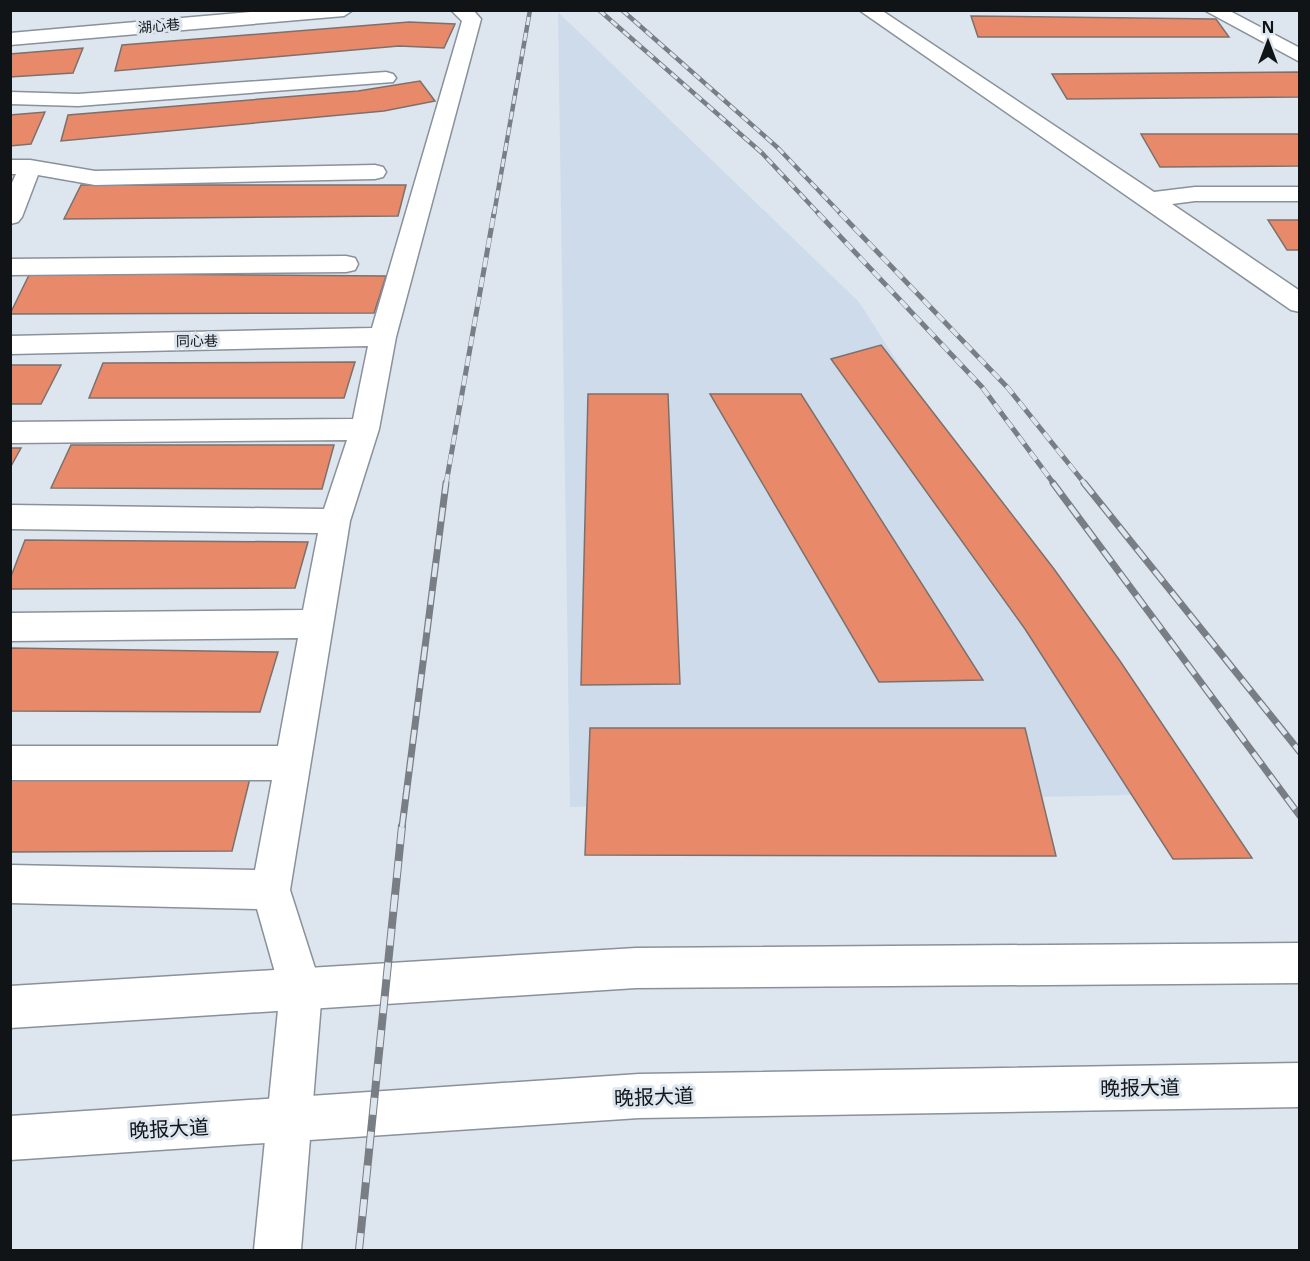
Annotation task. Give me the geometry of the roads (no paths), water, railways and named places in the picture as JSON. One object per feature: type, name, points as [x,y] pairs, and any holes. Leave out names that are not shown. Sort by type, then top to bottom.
[{"type":"street","name":"湖心巷","points":[[10,39],[344,10]]},
{"type":"street","points":[[277,1251],[287,1122],[301,990],[271,890],[335,521],[365,429],[383,338],[471,19],[460,10]]},
{"type":"street","points":[[868,10],[1150,200],[1299,304]]},
{"type":"street","points":[[1213,10],[1299,56]]},
{"type":"street","points":[[10,98],[78,100],[386,78]]},
{"type":"street","points":[[10,217],[20,167],[95,178],[375,172]]},
{"type":"street","points":[[1150,200],[1195,194],[1299,194]]},
{"type":"street","points":[[10,267],[346,264]]},
{"type":"street","name":"同心巷","points":[[10,345],[383,338]]},
{"type":"street","points":[[10,433],[365,429]]},
{"type":"street","points":[[10,517],[335,521]]},
{"type":"street","points":[[10,627],[317,624]]},
{"type":"street","points":[[10,763],[293,763]]},
{"type":"street","points":[[10,884],[271,890]]},
{"type":"street","points":[[10,1007],[636,968],[1299,963]]},
{"type":"street","name":"晚报大道","points":[[10,1138],[287,1122],[639,1096],[1299,1085]]},
{"type":"railway","points":[[494,214],[530,10]]},
{"type":"railway","points":[[599,10],[762,153],[819,214]]},
{"type":"railway","points":[[622,10],[778,148],[841,214]]},
{"type":"railway","points":[[446,484],[494,213]]},
{"type":"railway","points":[[818,213],[982,387],[1054,484]]},
{"type":"railway","points":[[840,213],[1008,388],[1085,484]]},
{"type":"railway","points":[[402,827],[446,483]]},
{"type":"railway","points":[[1053,483],[1300,816]]},
{"type":"railway","points":[[1084,483],[1300,752]]},
{"type":"railway","points":[[359,1250],[402,826]]}]
